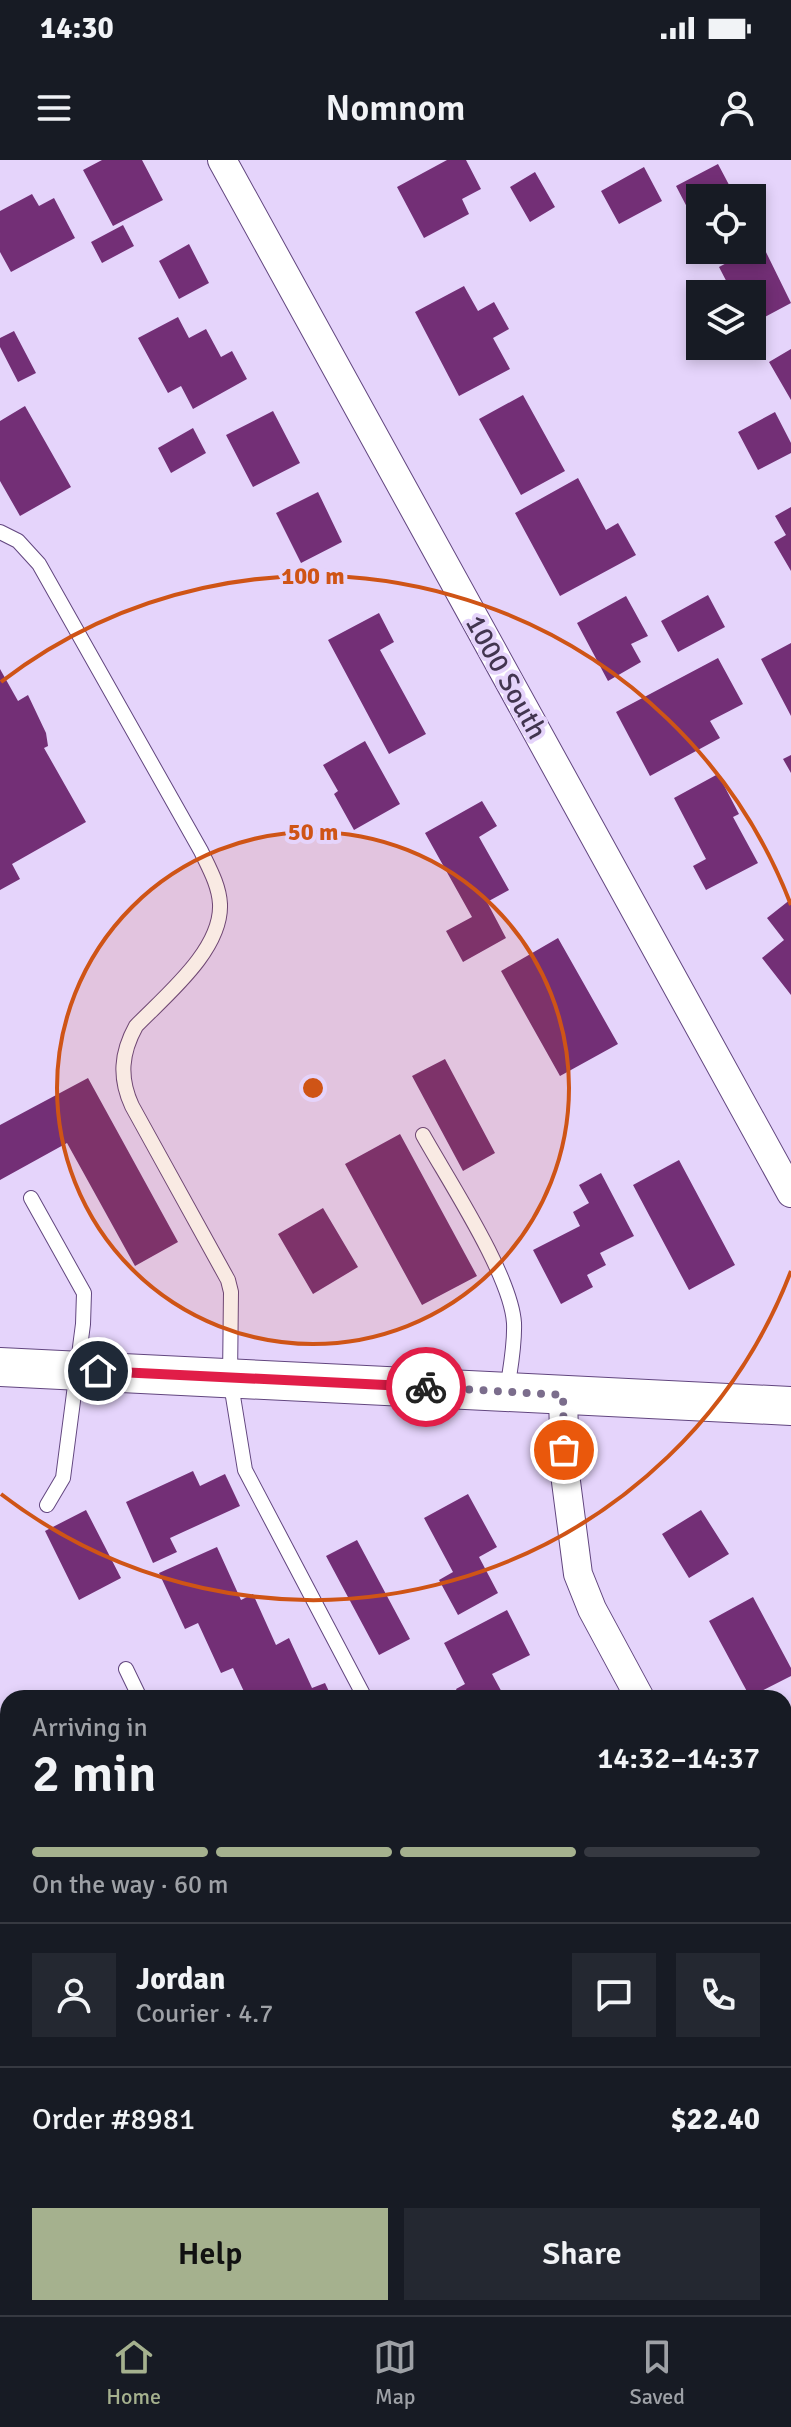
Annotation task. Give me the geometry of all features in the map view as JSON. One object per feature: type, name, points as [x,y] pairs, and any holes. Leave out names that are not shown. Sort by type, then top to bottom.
[{"type":"street","name":"1000 South","points":[[222,160],[791,1193]]},
{"type":"street","points":[[0,1367],[791,1406]]},
{"type":"street","points":[[563,1395],[565,1474],[578,1574],[597,1620],[636,1690]]},
{"type":"lane","points":[[0,532],[18,541],[39,564],[215,879],[220,902],[219,921],[212,942],[136,1026],[123,1061],[123,1080],[132,1106],[228,1280],[231,1292],[230,1378],[245,1470],[361,1690]]},
{"type":"lane","points":[[423,1135],[490,1256],[512,1308],[514,1324],[507,1391]]},
{"type":"lane","points":[[31,1198],[84,1293],[63,1478],[47,1505]]},
{"type":"lane","points":[[126,1669],[136,1690]]},
{"type":"building","points":[[102,160],[142,160],[163,200],[113,226],[83,170]]},
{"type":"building","points":[[447,160],[466,160],[481,189],[462,199],[469,214],[424,238],[397,187]]},
{"type":"building","points":[[718,164],[729,184],[686,184],[686,205],[676,186]]},
{"type":"building","points":[[644,167],[662,201],[619,224],[601,191]]},
{"type":"building","points":[[535,172],[555,207],[530,222],[510,187]]},
{"type":"building","points":[[32,194],[39,206],[54,198],[75,238],[11,272],[0,252],[0,211]]},
{"type":"building","points":[[123,225],[134,246],[102,263],[91,242]]},
{"type":"building","points":[[189,244],[209,283],[179,299],[159,261]]},
{"type":"building","points":[[766,252],[791,303],[766,316],[766,280],[726,280],[719,267],[725,264],[766,264]]},
{"type":"building","points":[[464,286],[478,311],[494,302],[509,329],[493,338],[510,369],[459,396],[415,312]]},
{"type":"building","points":[[178,317],[189,338],[206,329],[221,357],[232,351],[247,379],[193,409],[181,386],[168,393],[138,338]]},
{"type":"building","points":[[14,331],[36,373],[18,382],[0,347],[0,338]]},
{"type":"building","points":[[791,349],[791,400],[769,362]]},
{"type":"building","points":[[523,395],[565,471],[521,495],[479,419]]},
{"type":"building","points":[[25,406],[71,487],[20,516],[0,481],[0,421]]},
{"type":"building","points":[[273,411],[300,463],[253,487],[226,435]]},
{"type":"building","points":[[775,412],[791,443],[791,453],[758,470],[738,432]]},
{"type":"building","points":[[193,428],[206,453],[171,473],[158,448]]},
{"type":"building","points":[[578,478],[606,530],[618,523],[636,555],[560,596],[515,513]]},
{"type":"building","points":[[318,492],[342,542],[301,563],[276,513]]},
{"type":"building","points":[[791,507],[791,571],[774,542],[786,535],[775,516]]},
{"type":"building","points":[[708,595],[725,627],[678,652],[661,621]]},
{"type":"building","points":[[626,596],[648,636],[631,644],[641,662],[608,681],[577,623]]},
{"type":"building","points":[[379,613],[394,642],[380,650],[426,734],[389,754],[328,640]]},
{"type":"building","points":[[791,643],[791,716],[761,659]]},
{"type":"building","points":[[718,658],[743,704],[710,721],[720,738],[650,776],[616,712]]},
{"type":"building","points":[[0,669],[18,701],[28,695],[46,733],[48,746],[44,748],[86,822],[12,864],[20,879],[0,890]]},
{"type":"building","points":[[365,741],[400,804],[354,830],[334,794],[338,791],[323,765]]},
{"type":"building","points":[[791,755],[791,773],[783,759]]},
{"type":"building","points":[[718,774],[739,814],[733,817],[758,863],[706,890],[693,866],[706,859],[674,798]]},
{"type":"building","points":[[482,801],[497,826],[479,837],[509,890],[487,902],[506,938],[463,962],[446,931],[472,917],[425,833]]},
{"type":"building","points":[[791,899],[791,995],[762,958],[784,940],[767,918]]},
{"type":"building","points":[[558,938],[618,1044],[560,1076],[501,971]]},
{"type":"building","points":[[445,1059],[495,1153],[463,1171],[412,1076]]},
{"type":"building","points":[[88,1078],[178,1242],[135,1266],[67,1143],[0,1180],[0,1125]]},
{"type":"building","points":[[400,1134],[477,1276],[422,1305],[345,1164]]},
{"type":"building","points":[[679,1160],[735,1265],[689,1290],[633,1185]]},
{"type":"building","points":[[601,1173],[634,1236],[600,1253],[606,1265],[587,1275],[593,1287],[561,1304],[533,1250],[580,1226],[573,1212],[589,1203],[579,1185]]},
{"type":"building","points":[[323,1208],[358,1267],[313,1294],[278,1234]]},
{"type":"building","points":[[193,1471],[200,1486],[225,1474],[240,1506],[170,1538],[177,1552],[153,1563],[126,1502]]},
{"type":"building","points":[[468,1494],[497,1547],[479,1557],[498,1593],[458,1615],[439,1580],[453,1572],[424,1518]]},
{"type":"building","points":[[86,1510],[121,1578],[79,1600],[45,1531]]},
{"type":"building","points":[[701,1510],[729,1554],[689,1578],[662,1534]]},
{"type":"building","points":[[357,1540],[410,1639],[379,1655],[326,1556]]},
{"type":"building","points":[[217,1547],[241,1600],[253,1594],[276,1645],[289,1638],[312,1688],[325,1683],[328,1690],[243,1690],[233,1668],[221,1673],[198,1623],[185,1629],[159,1573]]},
{"type":"building","points":[[753,1597],[791,1668],[791,1676],[764,1690],[746,1690],[709,1621]]},
{"type":"building","points":[[507,1610],[530,1655],[492,1674],[501,1690],[456,1690],[465,1684],[444,1643]]},
{"type":"way so far","points":[[426,1387],[563,1395],[564,1450]]},
{"type":"route","points":[[98,1371],[426,1387]]}]
